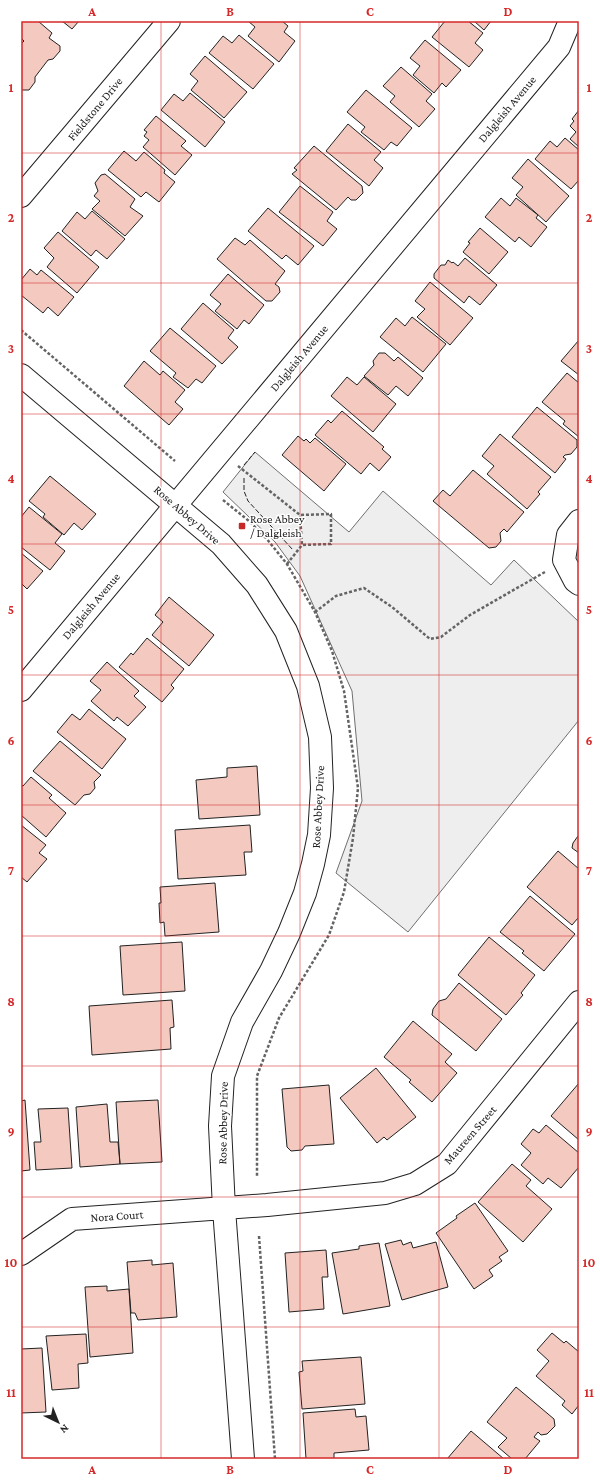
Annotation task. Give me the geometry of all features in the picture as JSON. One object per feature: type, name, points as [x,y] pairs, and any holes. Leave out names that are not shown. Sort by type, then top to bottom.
[{"type":"street","name":"Fieldstone Drive","points":[[21,196],[169,21]]},
{"type":"street","name":"Dalgleish Avenue","points":[[21,690],[559,47],[570,21]]},
{"type":"street","name":"Rose Abbey Drive","points":[[21,375],[176,505],[226,550],[257,585],[286,631],[308,686],[320,737],[322,788],[319,835],[314,864],[306,893],[286,940],[242,1022],[223,1076],[220,1126],[224,1208],[243,1459]]},
{"type":"street","points":[[579,521],[568,535],[564,560],[575,581],[579,584]]},
{"type":"street","name":"Maureen Street","points":[[224,1208],[385,1193],[415,1184],[447,1164],[579,1002]]},
{"type":"street","name":"Nora Court","points":[[21,1254],[72,1219],[224,1208]]},
{"type":"path","points":[[21,330],[175,461]]},
{"type":"path","points":[[220,452],[300,515],[331,514],[332,544],[302,545]]},
{"type":"path","points":[[287,564],[302,545],[300,515]]},
{"type":"path","points":[[315,612],[336,596],[364,588],[392,607],[430,638],[441,637],[470,615],[564,560]]},
{"type":"path","points":[[259,1236],[275,1459]]},
{"type":"shaded area","points":[[255,452],[349,532],[383,491],[491,585],[514,560],[579,622],[579,720],[408,932],[336,873],[362,801],[352,691],[300,576],[275,542],[223,492]]},
{"type":"building","points":[[23,21],[38,21],[52,33],[49,38],[60,46],[60,51],[53,59],[48,60],[35,77],[35,82],[29,90],[21,90],[21,44],[24,41],[21,38],[21,23]]},
{"type":"building","points":[[62,21],[79,21],[72,29]]},
{"type":"building","points":[[248,21],[282,21],[288,26],[284,32],[295,41],[279,62],[248,36],[255,27]]},
{"type":"building","points":[[445,21],[468,21],[483,33],[475,43],[483,50],[469,67],[432,37]]},
{"type":"building","points":[[474,21],[491,21],[484,30]]},
{"type":"building","points":[[239,35],[274,64],[253,89],[209,53],[223,36],[232,43]]},
{"type":"building","points":[[425,40],[461,70],[446,87],[442,83],[434,93],[413,75],[420,66],[410,58]]},
{"type":"building","points":[[205,56],[247,92],[224,118],[191,90],[198,81],[190,74]]},
{"type":"building","points":[[401,67],[432,94],[426,101],[435,109],[419,127],[390,102],[395,96],[383,86]]},
{"type":"building","points":[[366,90],[412,128],[397,146],[391,142],[384,150],[361,132],[365,127],[347,112]]},
{"type":"building","points":[[190,93],[225,122],[205,147],[161,110],[174,94],[183,101]]},
{"type":"building","points":[[579,110],[579,147],[570,139],[576,132],[570,126],[574,121],[572,119]]},
{"type":"building","points":[[156,116],[186,141],[181,146],[192,155],[175,175],[143,147],[149,140],[144,136],[147,132],[144,130]]},
{"type":"building","points":[[348,124],[381,152],[374,160],[383,168],[369,186],[326,151]]},
{"type":"building","points":[[565,138],[579,150],[579,180],[571,189],[535,159],[550,141],[557,147]]},
{"type":"building","points":[[314,146],[362,186],[363,193],[356,200],[351,200],[348,197],[336,210],[292,174],[297,170],[294,168]]},
{"type":"building","points":[[124,151],[136,161],[144,152],[165,170],[164,173],[175,182],[159,202],[146,192],[141,197],[108,170]]},
{"type":"building","points":[[528,159],[569,196],[546,222],[516,195],[523,187],[512,178]]},
{"type":"building","points":[[105,174],[135,199],[130,207],[143,216],[125,236],[92,209],[100,201],[94,196],[98,191],[95,183],[101,175]]},
{"type":"building","points":[[300,186],[333,212],[327,221],[337,229],[323,246],[279,212]]},
{"type":"building","points":[[501,198],[510,206],[516,198],[538,215],[536,218],[547,227],[531,247],[519,237],[515,242],[485,217]]},
{"type":"building","points":[[268,208],[314,246],[298,265],[286,255],[282,259],[248,231]]},
{"type":"building","points":[[92,211],[125,239],[107,259],[96,250],[91,256],[62,231],[77,212],[85,219]]},
{"type":"building","points":[[480,228],[508,252],[489,274],[463,252],[470,243],[468,242]]},
{"type":"building","points":[[58,232],[99,267],[77,293],[47,267],[54,258],[44,248]]},
{"type":"building","points":[[235,238],[245,245],[250,240],[285,271],[275,284],[279,287],[280,292],[272,301],[266,301],[217,259]]},
{"type":"building","points":[[465,258],[497,285],[480,305],[469,296],[464,303],[434,278],[434,274],[441,265],[445,265],[448,260],[458,266]]},
{"type":"building","points":[[30,269],[37,275],[41,270],[74,297],[58,316],[48,307],[43,313],[21,295],[21,280]]},
{"type":"building","points":[[228,274],[264,305],[249,324],[244,320],[237,329],[215,311],[221,304],[210,295]]},
{"type":"building","points":[[430,282],[473,318],[450,345],[417,317],[425,309],[415,301]]},
{"type":"building","points":[[203,303],[234,330],[228,338],[238,347],[222,364],[181,329]]},
{"type":"building","points":[[412,317],[446,344],[423,372],[380,337],[396,318],[405,326]]},
{"type":"building","points":[[170,328],[216,366],[202,383],[196,379],[188,388],[173,377],[176,373],[150,351]]},
{"type":"building","points":[[579,340],[579,375],[561,361]]},
{"type":"building","points":[[379,353],[385,353],[394,361],[398,357],[423,378],[408,396],[396,386],[388,395],[364,376],[374,365],[373,361]]},
{"type":"building","points":[[144,361],[160,375],[163,371],[185,390],[175,402],[183,409],[169,425],[124,386]]},
{"type":"building","points":[[567,373],[579,383],[579,437],[563,424],[565,421],[542,402]]},
{"type":"building","points":[[347,377],[357,385],[364,377],[396,404],[373,432],[331,396]]},
{"type":"building","points":[[537,407],[577,440],[577,447],[571,454],[563,457],[566,459],[555,473],[512,437]]},
{"type":"building","points":[[342,411],[384,447],[382,449],[391,457],[379,471],[370,463],[361,474],[315,435],[328,420],[331,423]]},
{"type":"building","points":[[500,434],[551,477],[538,492],[540,494],[527,509],[487,474],[494,466],[482,456]]},
{"type":"building","points":[[298,436],[304,441],[306,439],[310,443],[315,438],[346,464],[324,491],[282,455]]},
{"type":"building","points":[[473,470],[524,512],[507,532],[504,529],[500,533],[501,541],[496,547],[489,548],[433,501],[443,490],[450,496]]},
{"type":"building","points":[[50,476],[96,514],[82,530],[74,523],[64,535],[43,517],[45,514],[29,501]]},
{"type":"building","points":[[29,507],[62,534],[55,543],[65,551],[50,570],[21,547],[21,517]]},
{"type":"building","points":[[21,553],[43,571],[27,589],[22,584],[21,586]]},
{"type":"building","points":[[169,597],[214,635],[189,666],[152,635],[163,622],[155,615]]},
{"type":"building","points":[[147,638],[184,669],[171,685],[174,688],[162,702],[119,667],[131,653],[133,655]]},
{"type":"building","points":[[107,662],[139,691],[134,696],[146,707],[128,726],[117,717],[114,721],[91,701],[101,690],[90,681]]},
{"type":"building","points":[[89,709],[126,739],[102,769],[57,732],[72,714],[80,720]]},
{"type":"building","points":[[60,741],[101,775],[94,782],[95,788],[90,794],[84,795],[75,805],[33,771]]},
{"type":"building","points":[[257,766],[260,815],[199,819],[196,780],[227,777],[227,768]]},
{"type":"building","points":[[31,777],[52,795],[49,798],[66,813],[46,837],[21,815],[21,785],[23,786]]},
{"type":"building","points":[[21,825],[46,845],[39,853],[47,859],[27,882],[21,877]]},
{"type":"building","points":[[250,825],[252,852],[244,852],[246,875],[178,879],[175,830]]},
{"type":"building","points":[[578,836],[579,853],[572,848],[573,843]]},
{"type":"building","points":[[558,851],[579,869],[579,918],[572,925],[527,887]]},
{"type":"building","points":[[215,883],[219,932],[165,936],[164,922],[160,923],[160,887]]},
{"type":"building","points":[[530,896],[575,934],[544,971],[522,953],[524,951],[500,932]]},
{"type":"building","points":[[489,937],[535,975],[521,993],[523,995],[506,1015],[458,975]]},
{"type":"building","points":[[182,942],[185,991],[123,995],[120,946]]},
{"type":"building","points":[[459,983],[502,1019],[476,1051],[432,1015],[433,1009],[439,1001],[446,999]]},
{"type":"building","points":[[172,1000],[174,1027],[170,1028],[171,1049],[92,1055],[89,1006]]},
{"type":"building","points":[[413,1021],[452,1054],[445,1062],[457,1073],[432,1102],[409,1082],[411,1080],[384,1057]]},
{"type":"building","points":[[376,1068],[416,1117],[387,1140],[384,1137],[377,1143],[340,1098]]},
{"type":"building","points":[[579,1083],[579,1140],[551,1116]]},
{"type":"building","points":[[329,1085],[334,1144],[305,1146],[302,1150],[291,1151],[287,1147],[282,1089]]},
{"type":"building","points":[[25,1100],[30,1170],[21,1171],[21,1101]]},
{"type":"building","points":[[158,1100],[162,1162],[120,1164],[116,1102]]},
{"type":"building","points":[[107,1104],[110,1142],[118,1142],[120,1164],[80,1167],[76,1107]]},
{"type":"building","points":[[68,1108],[72,1168],[36,1170],[34,1142],[41,1142],[38,1109]]},
{"type":"building","points":[[546,1125],[579,1153],[579,1167],[561,1188],[548,1178],[543,1184],[521,1165],[531,1153],[521,1144],[533,1129],[539,1133]]},
{"type":"building","points":[[512,1164],[531,1180],[526,1186],[552,1209],[523,1242],[478,1202]]},
{"type":"building","points":[[475,1203],[508,1251],[499,1257],[502,1261],[489,1270],[493,1276],[474,1289],[436,1233],[457,1218],[456,1216]]},
{"type":"building","points":[[401,1240],[403,1245],[411,1242],[413,1248],[436,1242],[448,1287],[402,1300],[385,1244]]},
{"type":"building","points":[[379,1243],[390,1306],[343,1314],[332,1253],[359,1249],[359,1246]]},
{"type":"building","points":[[326,1250],[328,1277],[322,1277],[324,1309],[289,1312],[285,1253]]},
{"type":"building","points":[[152,1260],[152,1265],[173,1263],[177,1317],[138,1320],[135,1313],[131,1313],[127,1262]]},
{"type":"building","points":[[107,1286],[107,1291],[129,1289],[133,1353],[90,1357],[85,1287]]},
{"type":"building","points":[[552,1333],[564,1343],[566,1341],[579,1352],[579,1405],[572,1414],[562,1405],[565,1401],[536,1376],[549,1361],[537,1350]]},
{"type":"building","points":[[86,1334],[88,1363],[78,1364],[79,1388],[52,1390],[46,1336]]},
{"type":"building","points":[[42,1348],[46,1412],[21,1413],[21,1349]]},
{"type":"building","points":[[361,1357],[365,1404],[302,1409],[299,1372],[303,1371],[302,1361]]},
{"type":"building","points":[[516,1387],[554,1419],[555,1426],[547,1434],[541,1435],[538,1432],[534,1437],[540,1441],[525,1459],[512,1459],[498,1447],[507,1438],[487,1422]]},
{"type":"building","points":[[355,1409],[356,1417],[366,1416],[369,1450],[334,1453],[334,1459],[306,1459],[303,1413]]},
{"type":"building","points":[[471,1431],[504,1459],[447,1459]]},
{"type":"fence","points":[[244,465],[255,452]]},
{"type":"fence","points":[[244,478],[244,491],[248,501],[293,550]]},
{"type":"place","name":"Rose Abbey / Dalgleish","points":[[242,526]]}]
